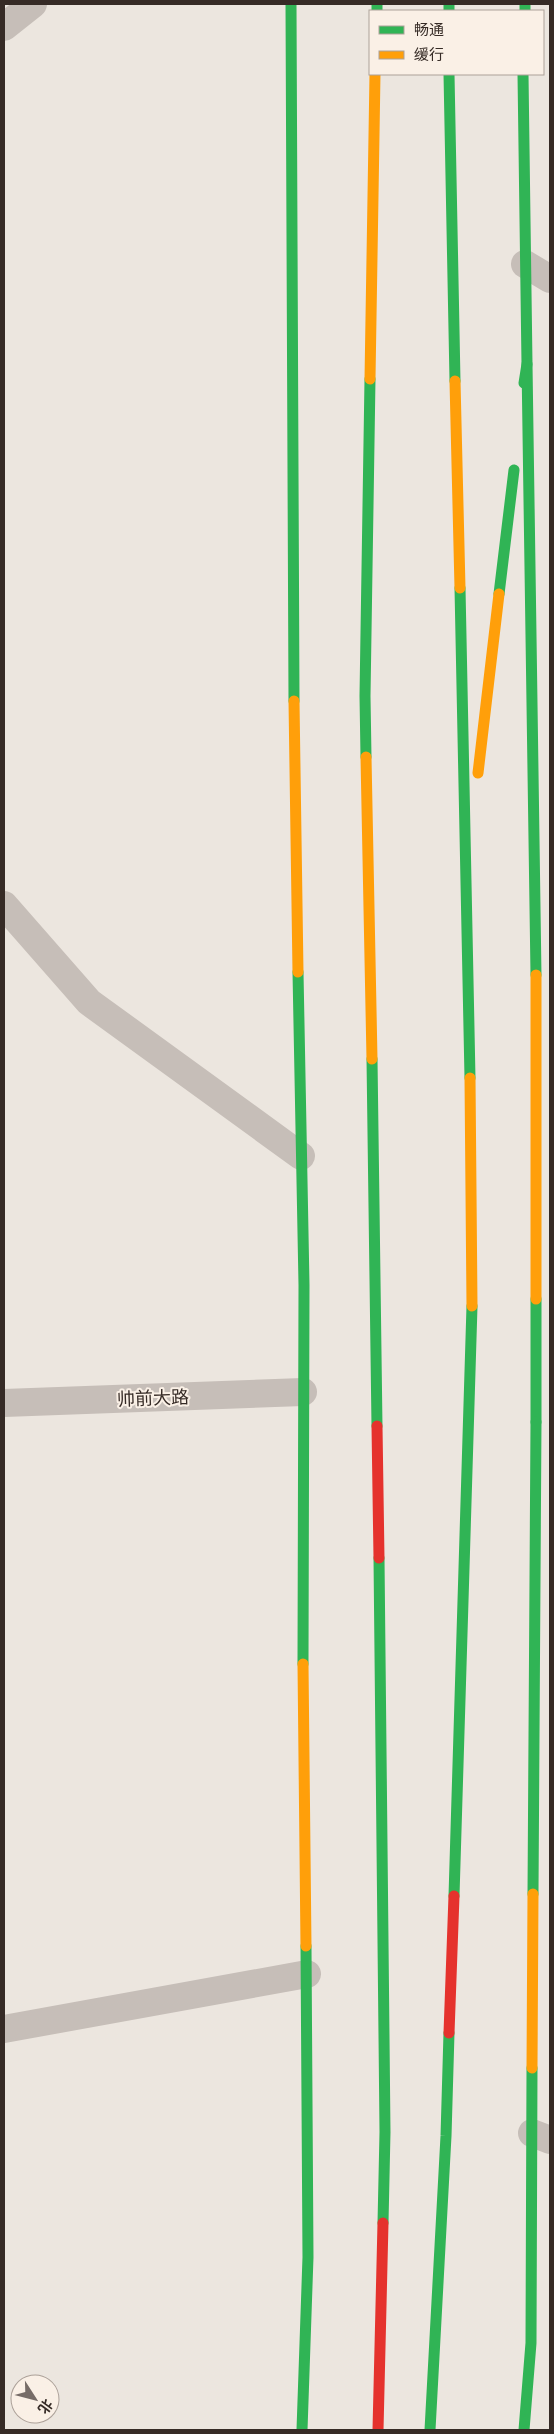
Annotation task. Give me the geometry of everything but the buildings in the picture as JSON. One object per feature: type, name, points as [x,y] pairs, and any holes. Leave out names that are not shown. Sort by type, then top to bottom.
[{"type":"main road","points":[[291,4],[295,813],[301,1156],[302,1606],[307,1974],[308,2257],[302,2430]]},
{"type":"main road","points":[[376,75],[365,696],[376,1281],[385,2132],[378,2430]]},
{"type":"main road","points":[[430,2430],[446,2126],[472,1324],[466,874],[449,75]]},
{"type":"main road","points":[[523,75],[524,264],[543,1422],[541,2137],[524,2430]]},
{"type":"main road","points":[[466,874],[526,364]]},
{"type":"street","points":[[4,27],[33,4]]},
{"type":"street","points":[[524,264],[550,279]]},
{"type":"street","points":[[4,906],[89,1002],[301,1156]]},
{"type":"street","name":"帅前大路","points":[[4,1403],[303,1392]]},
{"type":"street","points":[[4,2030],[307,1974]]},
{"type":"traffic: fast","points":[[291,4],[294,701]]},
{"type":"traffic: fast","points":[[377,4],[377,10]]},
{"type":"traffic: fast","points":[[449,4],[449,10]]},
{"type":"traffic: fast","points":[[525,4],[525,10]]},
{"type":"traffic: fast","points":[[449,75],[455,381]]},
{"type":"traffic: fast","points":[[523,75],[527,364],[524,383]]},
{"type":"traffic: fast","points":[[527,364],[536,975]]},
{"type":"traffic: fast","points":[[366,757],[365,696],[370,379]]},
{"type":"traffic: fast","points":[[499,594],[514,470]]},
{"type":"traffic: fast","points":[[460,588],[470,1078]]},
{"type":"traffic: fast","points":[[298,972],[304,1285],[303,1664]]},
{"type":"traffic: fast","points":[[372,1059],[377,1426]]},
{"type":"traffic: fast","points":[[536,1299],[536,1422]]},
{"type":"traffic: fast","points":[[454,1896],[472,1306]]},
{"type":"traffic: fast","points":[[533,1894],[536,1422]]},
{"type":"traffic: fast","points":[[379,1558],[385,2132],[383,2223]]},
{"type":"traffic: fast","points":[[302,2430],[308,2257],[306,1946]]},
{"type":"traffic: fast","points":[[430,2430],[446,2136],[449,2033]]},
{"type":"traffic: fast","points":[[524,2430],[531,2343],[532,2068]]},
{"type":"traffic: slow","points":[[370,379],[375,75]]},
{"type":"traffic: slow","points":[[455,381],[460,588]]},
{"type":"traffic: slow","points":[[478,773],[499,594]]},
{"type":"traffic: slow","points":[[294,701],[298,972]]},
{"type":"traffic: slow","points":[[366,757],[372,1059]]},
{"type":"traffic: slow","points":[[536,975],[536,1299]]},
{"type":"traffic: slow","points":[[470,1078],[472,1306]]},
{"type":"traffic: slow","points":[[303,1664],[306,1946]]},
{"type":"traffic: slow","points":[[532,2068],[533,1894]]},
{"type":"traffic: jam","points":[[377,1426],[379,1558]]},
{"type":"traffic: jam","points":[[449,2033],[454,1896]]},
{"type":"traffic: jam","points":[[378,2430],[383,2223]]}]
